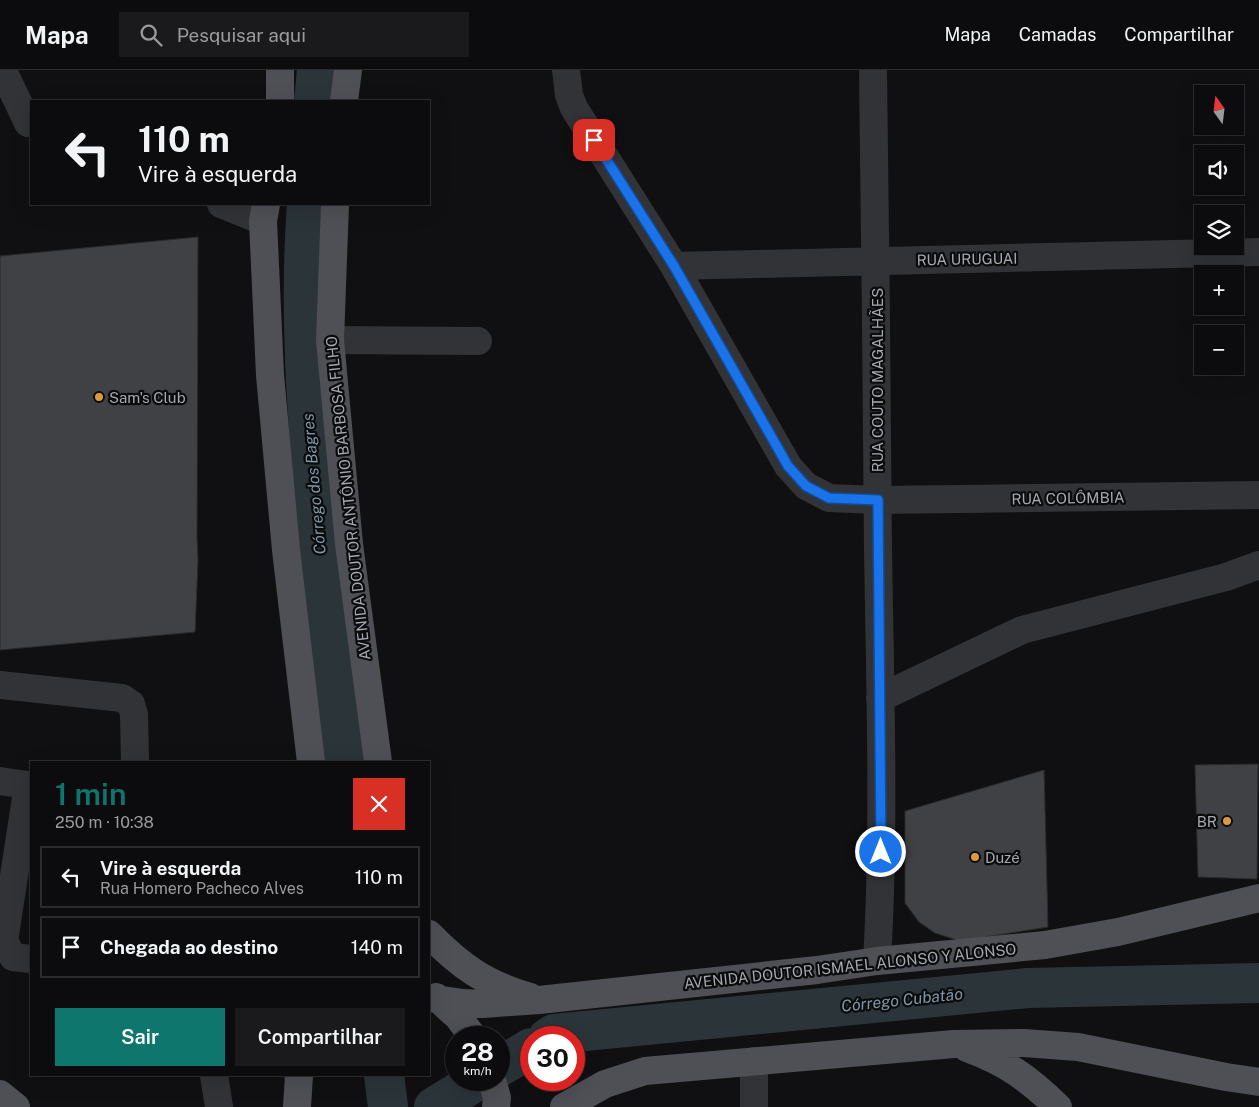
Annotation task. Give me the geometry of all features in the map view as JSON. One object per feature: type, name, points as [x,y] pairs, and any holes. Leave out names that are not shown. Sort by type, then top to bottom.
[{"type":"main road","points":[[280,70],[280,100]]},
{"type":"main road","points":[[344,100],[348,70]]},
{"type":"main road","name":"AVENIDA DOUTOR ANTÔNIO BARBOSA FILHO","points":[[335,205],[330,340],[349,544],[378,761]]},
{"type":"main road","points":[[264,212],[270,375],[286,550],[310,761]]},
{"type":"main road","name":"AVENIDA DOUTOR ISMAEL ALONSO Y ALONSO","points":[[432,996],[463,1003],[483,1004],[539,1000],[817,970],[877,960],[1045,945],[1118,932],[1259,898]]},
{"type":"main road","points":[[430,935],[451,957],[478,976],[507,990],[539,1000]]},
{"type":"main road","points":[[432,996],[458,1017],[465,1026]]},
{"type":"main road","points":[[564,1107],[605,1084],[645,1071],[954,1044],[1024,1043],[1078,1047],[1259,1082]]},
{"type":"main road","points":[[954,1044],[985,1055],[1010,1067],[1035,1085],[1058,1107]]},
{"type":"main road","points":[[297,1107],[299,1076]]},
{"type":"main road","points":[[495,1091],[497,1098],[496,1107]]},
{"type":"main road","points":[[0,1094],[16,1107]]},
{"type":"street","points":[[1,70],[29,124]]},
{"type":"street","name":"RUA COLÔMBIA","points":[[566,70],[569,95],[574,108],[674,266],[788,466],[806,486],[829,498],[878,500],[1259,495]]},
{"type":"street","name":"RUA COUTO MAGALHÃES","points":[[873,70],[877,261],[881,890],[877,960]]},
{"type":"street","points":[[0,115],[29,124]]},
{"type":"street","points":[[226,205],[264,212]]},
{"type":"street","name":"RUA URUGUAI","points":[[674,266],[1259,252]]},
{"type":"street","points":[[330,340],[478,341]]},
{"type":"street","points":[[880,698],[1022,630],[1226,577],[1259,565]]},
{"type":"street","points":[[0,686],[122,698],[131,704],[134,714],[135,761]]},
{"type":"street","points":[[0,781],[28,785],[4,941],[13,957],[30,959]]},
{"type":"street","points":[[754,1061],[754,1107]]},
{"type":"street","points":[[214,1076],[219,1107]]},
{"type":"building","name":"Sam's Club","points":[[198,237],[198,560],[195,632],[0,650],[0,256]]},
{"type":"building","name":"BR","points":[[1258,764],[1257,879],[1198,877],[1195,765]]},
{"type":"building","name":"Duzé","points":[[1044,770],[1048,927],[960,941],[935,933],[919,922],[905,903],[905,811]]},
{"type":"waterway","name":"Córrego dos Bagres","points":[[314,100],[317,70]]},
{"type":"waterway","name":"Córrego dos Bagres","points":[[307,205],[304,325],[307,405],[323,585],[344,761]]},
{"type":"waterway","name":"Córrego Cubatão","points":[[585,1031],[1028,988],[1259,983]]},
{"type":"waterway","name":"Córrego Cubatão","points":[[510,1060],[520,1055]]},
{"type":"waterway","name":"Córrego dos Bagres","points":[[384,1076],[388,1107]]},
{"type":"waterway","name":"Córrego Cubatão","points":[[434,1107],[460,1091]]},
{"type":"place","name":"Sam's Club","points":[[99,397]]},
{"type":"place","name":"BR","points":[[1227,821]]},
{"type":"place","name":"Duzé","points":[[975,857]]},
{"type":"route","points":[[594,140],[674,266],[788,466],[806,486],[829,498],[878,500],[881,852]]}]
